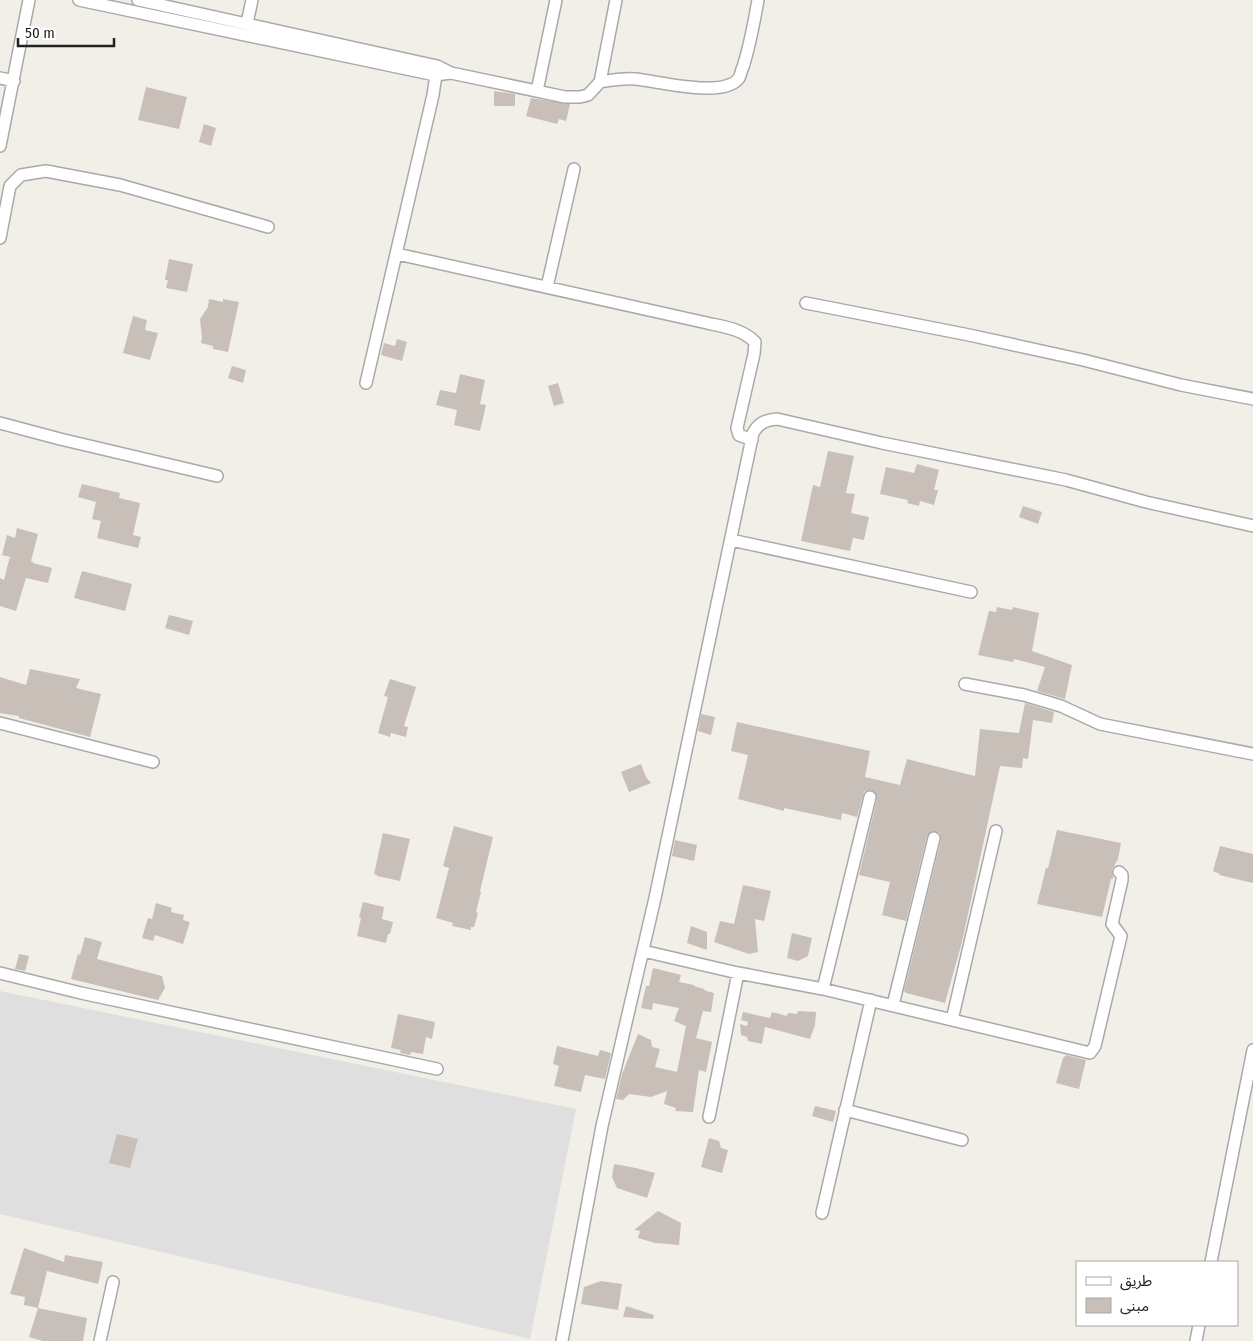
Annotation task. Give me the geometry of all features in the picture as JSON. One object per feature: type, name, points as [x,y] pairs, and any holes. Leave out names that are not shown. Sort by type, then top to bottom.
[{"type":"street","points":[[0,146],[29,0]]},
{"type":"street","points":[[79,0],[537,91],[580,97],[588,95],[600,82],[616,0]]},
{"type":"street","points":[[138,0],[247,23],[436,70]]},
{"type":"street","points":[[247,23],[252,0]]},
{"type":"street","points":[[537,91],[556,0]]},
{"type":"street","points":[[600,82],[616,79],[633,79],[692,88],[713,89],[732,84],[739,78],[747,54],[758,0]]},
{"type":"street","points":[[164,18],[167,6]]},
{"type":"street","points":[[366,383],[433,95],[436,70]]},
{"type":"street","points":[[0,78],[14,81]]},
{"type":"street","points":[[547,287],[574,169]]},
{"type":"street","points":[[0,238],[10,186],[21,175],[46,171],[120,185],[268,227]]},
{"type":"street","points":[[397,254],[735,329],[748,334],[755,342],[754,354],[737,428],[739,436],[752,440]]},
{"type":"street","points":[[806,303],[969,335],[1083,360],[1181,385],[1253,399]]},
{"type":"street","points":[[562,1341],[602,1126],[643,951],[753,433],[762,421],[777,419],[882,443],[1066,480],[1146,502],[1253,526]]},
{"type":"street","points":[[0,423],[217,476]]},
{"type":"street","points":[[731,540],[971,592]]},
{"type":"street","points":[[965,684],[1024,695],[1061,706],[1083,717],[1108,726],[1253,754]]},
{"type":"street","points":[[0,723],[153,762]]},
{"type":"street","points":[[823,989],[870,797]]},
{"type":"street","points":[[952,1020],[996,831]]},
{"type":"street","points":[[893,1005],[934,838]]},
{"type":"street","points":[[643,951],[738,973],[823,989],[1092,1052],[1099,1032],[1121,936],[1112,924],[1122,880],[1122,875],[1119,872]]},
{"type":"street","points":[[0,973],[90,995],[437,1069]]},
{"type":"street","points":[[708,1117],[738,973]]},
{"type":"street","points":[[822,1214],[871,1000]]},
{"type":"street","points":[[1212,1261],[1253,1050]]},
{"type":"street","points":[[845,1110],[962,1140]]},
{"type":"street","points":[[100,1341],[113,1282]]},
{"type":"street","points":[[1196,1341],[1199,1326]]},
{"type":"shaded area","points":[[0,991],[576,1109],[530,1339],[0,1214]]},
{"type":"building","points":[[146,87],[187,97],[179,129],[138,120]]},
{"type":"building","points":[[494,91],[515,94],[515,106],[494,106]]},
{"type":"building","points":[[531,98],[570,104],[566,121],[559,119],[557,124],[526,116]]},
{"type":"building","points":[[204,124],[216,128],[211,146],[199,142]]},
{"type":"building","points":[[169,259],[193,264],[187,292],[166,288],[168,280],[165,280]]},
{"type":"building","points":[[209,299],[223,302],[223,299],[239,302],[228,352],[213,349],[213,346],[201,343],[200,319],[208,307]]},
{"type":"building","points":[[133,316],[147,320],[145,330],[158,333],[150,360],[123,353]]},
{"type":"building","points":[[397,339],[407,342],[402,361],[381,355],[384,343],[395,346]]},
{"type":"building","points":[[232,366],[246,370],[243,383],[228,378]]},
{"type":"building","points":[[460,374],[485,380],[480,404],[486,405],[480,431],[454,425],[457,410],[436,405],[440,390],[456,393]]},
{"type":"building","points":[[558,383],[564,403],[554,406],[548,386]]},
{"type":"building","points":[[828,451],[854,456],[846,493],[855,494],[851,513],[869,517],[864,540],[853,538],[850,551],[801,541],[813,485],[820,487]]},
{"type":"building","points":[[917,464],[939,470],[934,490],[938,490],[934,505],[920,501],[919,506],[907,503],[908,500],[880,494],[886,467],[914,473]]},
{"type":"building","points":[[82,484],[120,493],[119,498],[140,503],[133,535],[141,537],[138,548],[97,538],[101,521],[92,519],[96,502],[78,497]]},
{"type":"building","points":[[1023,506],[1042,512],[1038,524],[1019,517]]},
{"type":"building","points":[[17,528],[38,534],[31,561],[52,568],[48,583],[26,578],[16,611],[0,606],[0,578],[4,580],[10,557],[2,555],[7,535],[15,538]]},
{"type":"building","points":[[82,571],[132,584],[125,611],[74,598]]},
{"type":"building","points":[[997,607],[1012,610],[1013,607],[1039,613],[1032,651],[1072,665],[1065,699],[1037,691],[1045,667],[1014,659],[1013,662],[978,655],[989,611],[996,612]]},
{"type":"building","points":[[169,615],[193,621],[189,635],[165,628]]},
{"type":"building","points":[[30,669],[80,679],[76,688],[101,694],[90,737],[19,718],[19,716],[0,713],[0,677],[26,685]]},
{"type":"building","points":[[390,679],[416,687],[404,726],[408,727],[406,737],[391,733],[390,737],[378,733],[388,697],[384,696]]},
{"type":"building","points":[[1025,703],[1054,712],[1052,723],[1033,720],[1028,759],[1023,758],[1022,768],[1000,766],[962,942],[945,1003],[906,993],[904,991],[941,840],[940,833],[932,831],[927,836],[906,921],[882,915],[890,882],[859,875],[877,799],[875,792],[868,790],[864,792],[857,817],[842,813],[841,820],[784,808],[784,811],[738,799],[748,755],[731,751],[737,722],[870,751],[865,777],[900,785],[907,759],[975,776],[980,729],[1019,733]]},
{"type":"building","points":[[701,714],[715,717],[711,735],[698,731]]},
{"type":"building","points":[[641,764],[646,777],[651,783],[629,792],[621,772]]},
{"type":"building","points":[[454,826],[493,837],[480,891],[476,912],[478,913],[474,927],[471,927],[471,930],[452,926],[453,923],[436,918],[449,868],[443,866]]},
{"type":"building","points":[[1057,830],[1121,843],[1118,859],[1112,870],[1113,879],[1111,879],[1102,917],[1037,904]]},
{"type":"building","points":[[383,833],[410,839],[400,881],[374,874]]},
{"type":"building","points":[[675,840],[697,845],[694,861],[672,856]]},
{"type":"building","points":[[1220,846],[1253,854],[1253,883],[1219,875],[1213,871]]},
{"type":"building","points":[[743,885],[771,891],[764,921],[755,919],[758,952],[749,954],[714,942],[720,921],[734,924]]},
{"type":"building","points":[[363,902],[384,907],[382,919],[393,922],[386,943],[357,936]]},
{"type":"building","points":[[156,903],[172,908],[171,912],[184,915],[183,920],[190,922],[183,944],[155,935],[153,941],[142,938],[148,918],[152,919]]},
{"type":"building","points":[[691,926],[707,932],[707,950],[687,943]]},
{"type":"building","points":[[792,933],[812,938],[808,956],[798,961],[787,958]]},
{"type":"building","points":[[85,937],[102,942],[97,959],[162,976],[165,988],[158,1000],[71,979]]},
{"type":"building","points":[[19,954],[29,956],[25,971],[15,969]]},
{"type":"building","points":[[653,968],[681,975],[679,982],[694,985],[714,993],[711,1012],[703,1011],[696,1038],[712,1042],[706,1072],[699,1070],[693,1112],[675,1111],[676,1108],[664,1104],[667,1091],[651,1097],[629,1094],[623,1100],[616,1099],[622,1074],[638,1034],[651,1040],[652,1047],[660,1049],[655,1067],[677,1072],[686,1026],[674,1021],[679,1008],[653,1003],[652,1010],[641,1008],[646,986],[649,986]]},
{"type":"building","points":[[798,1011],[816,1012],[815,1025],[810,1039],[765,1027],[762,1044],[748,1041],[747,1037],[741,1035],[740,1024],[747,1026],[748,1022],[741,1020],[743,1012],[770,1018],[772,1012],[787,1016],[788,1013],[797,1014]]},
{"type":"building","points":[[398,1014],[435,1022],[432,1039],[426,1037],[423,1054],[411,1052],[410,1055],[400,1053],[401,1050],[391,1048]]},
{"type":"building","points":[[557,1046],[598,1056],[600,1050],[611,1053],[605,1079],[585,1075],[581,1092],[554,1086],[559,1066],[553,1064]]},
{"type":"building","points":[[1066,1055],[1086,1060],[1079,1089],[1056,1083],[1063,1058]]},
{"type":"building","points":[[815,1106],[836,1111],[833,1122],[812,1116]]},
{"type":"building","points":[[117,1134],[138,1139],[130,1168],[109,1163]]},
{"type":"building","points":[[709,1138],[719,1141],[721,1148],[728,1150],[722,1173],[701,1167]]},
{"type":"building","points":[[614,1164],[655,1173],[647,1198],[617,1188],[612,1177]]},
{"type":"building","points":[[658,1211],[681,1223],[679,1245],[655,1243],[638,1238],[640,1231],[634,1230]]},
{"type":"building","points":[[24,1248],[64,1262],[65,1255],[103,1262],[98,1284],[47,1271],[38,1308],[24,1305],[25,1297],[10,1294]]},
{"type":"building","points":[[601,1281],[622,1284],[618,1310],[581,1304],[584,1287]]},
{"type":"building","points":[[626,1306],[654,1315],[653,1319],[623,1317]]},
{"type":"building","points":[[38,1308],[87,1318],[83,1341],[43,1341],[29,1337]]}]
